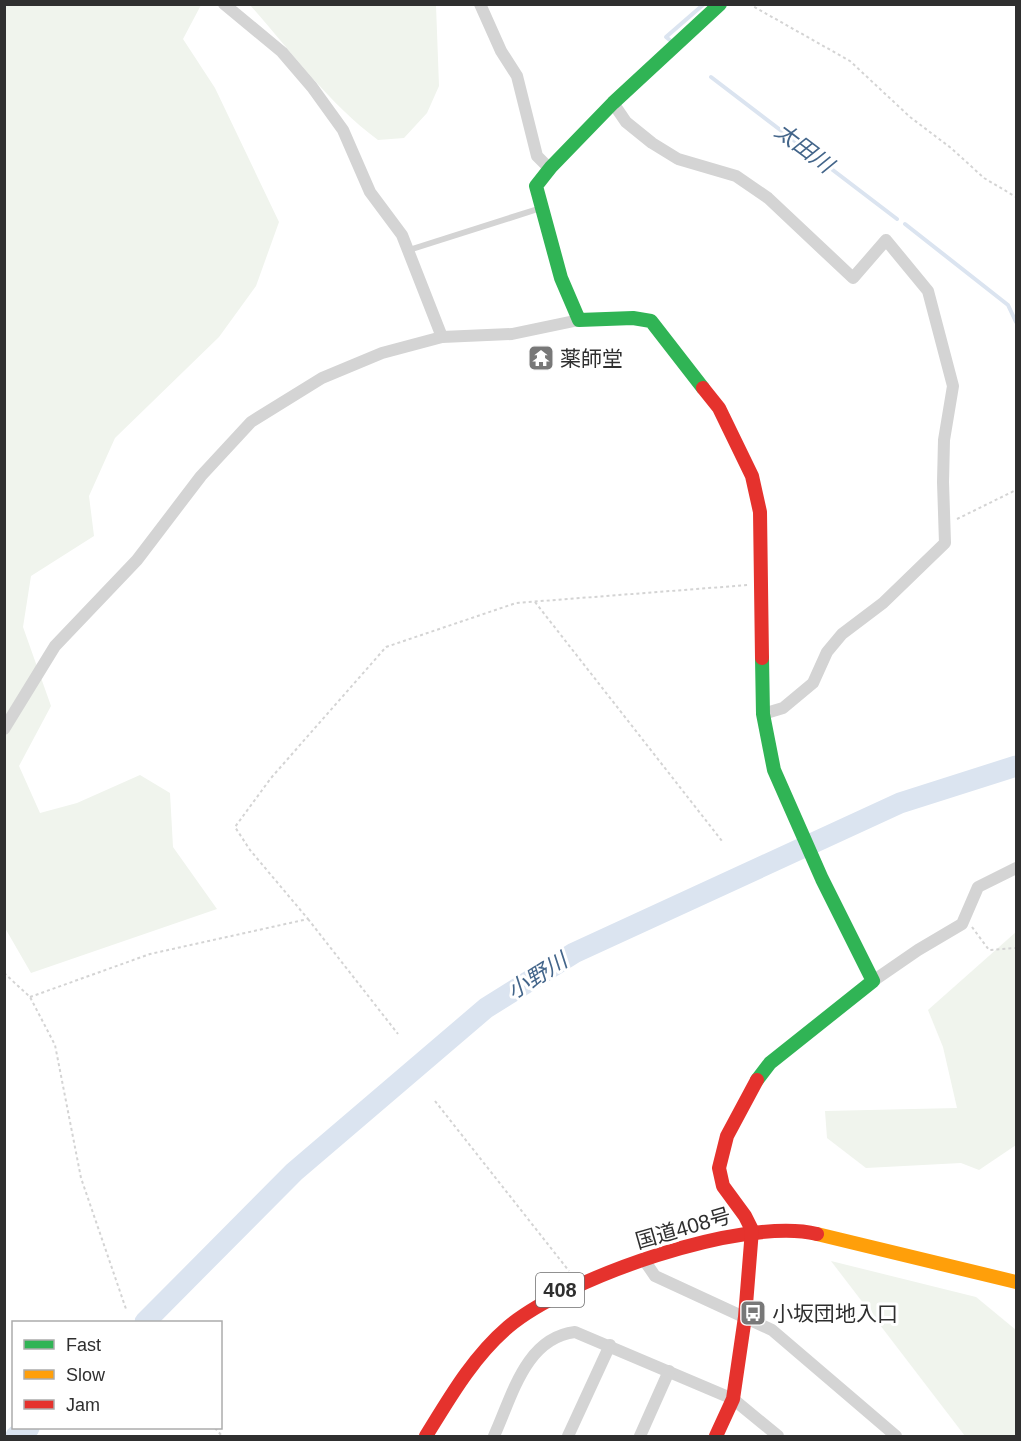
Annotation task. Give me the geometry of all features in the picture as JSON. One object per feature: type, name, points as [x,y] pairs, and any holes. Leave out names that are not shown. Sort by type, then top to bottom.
[{"type":"main road","points":[[716,1437],[733,1399],[745,1317],[752,1230],[748,1216],[721,1182],[719,1175],[724,1145],[747,1095],[770,1063],[873,981],[822,879],[774,770],[764,714],[760,512],[752,476],[719,408],[651,321],[630,317],[590,322],[579,320],[561,278],[536,186],[548,167],[720,4]]},
{"type":"main road","name":"国道408号","points":[[426,1437],[462,1378],[484,1351],[521,1316],[578,1282],[644,1260],[752,1230],[779,1228],[812,1233],[1017,1282]]},
{"type":"street","points":[[224,4],[282,52],[312,87],[343,130],[370,192],[393,219],[409,250],[442,337]]},
{"type":"street","points":[[480,4],[501,51],[517,76],[537,156],[548,167]]},
{"type":"street","points":[[613,103],[626,122],[678,159],[736,176],[768,198],[853,278],[886,240],[927,291],[953,386],[944,440],[942,482],[945,543],[883,603],[842,634],[827,652],[813,683],[783,708],[764,714]]},
{"type":"street","points":[[4,729],[55,646],[87,616],[137,560],[201,476],[251,422],[322,378],[382,353],[442,337],[512,334],[579,320]]},
{"type":"street","points":[[873,981],[918,950],[962,924],[978,887],[1017,867]]},
{"type":"street","points":[[644,1260],[655,1276],[772,1330],[896,1437]]},
{"type":"street","points":[[494,1437],[526,1364],[546,1341],[558,1334],[574,1332],[610,1345],[733,1399],[778,1437]]},
{"type":"street","points":[[568,1437],[610,1345]]},
{"type":"street","points":[[640,1437],[669,1371]]},
{"type":"lane","points":[[409,250],[541,208]]},
{"type":"path","points":[[749,4],[850,61],[910,117],[951,148],[984,178],[1017,197]]},
{"type":"path","points":[[945,525],[1017,490]]},
{"type":"path","points":[[398,1034],[250,850],[235,827],[270,778],[386,646],[516,603],[760,584]]},
{"type":"path","points":[[535,602],[722,841]]},
{"type":"path","points":[[30,997],[150,954],[308,920]]},
{"type":"path","points":[[964,920],[975,929],[989,950],[1017,948]]},
{"type":"path","points":[[4,973],[30,997],[55,1045],[81,1178],[126,1309]]},
{"type":"path","points":[[435,1101],[578,1282]]},
{"type":"shaded area","points":[[5,5],[201,5],[183,39],[215,88],[279,222],[256,286],[219,337],[115,438],[89,496],[94,536],[31,576],[23,627],[51,706],[19,766],[40,813],[77,803],[140,775],[170,793],[173,847],[217,909],[31,973],[5,928]]},
{"type":"shaded area","points":[[250,5],[436,5],[439,86],[427,113],[404,138],[378,140],[326,93]]},
{"type":"shaded area","points":[[1016,932],[1016,1145],[979,1170],[961,1163],[866,1168],[827,1138],[825,1111],[957,1108],[943,1047],[928,1010]]},
{"type":"shaded area","points":[[831,1261],[976,1297],[1016,1330],[1016,1436],[965,1436]]},
{"type":"waterway","name":"太田川","points":[[671,41],[666,37],[704,4]]},
{"type":"waterway","name":"太田川","points":[[711,77],[897,219]]},
{"type":"waterway","name":"太田川","points":[[905,224],[1008,305],[1016,322]]},
{"type":"waterway","name":"小野川","points":[[146,1321],[294,1172],[486,1008],[574,953],[900,803],[1016,766]]},
{"type":"waterway","name":"小野川","points":[[16,1436],[27,1429]]},
{"type":"traffic: fast","points":[[703,388],[651,321],[633,318],[579,320],[561,278],[536,186],[551,167],[613,103],[720,4]]},
{"type":"traffic: fast","points":[[757,1080],[770,1063],[873,981],[822,879],[774,770],[763,714],[762,658]]},
{"type":"traffic: slow","points":[[817,1234],[1016,1282]]},
{"type":"traffic: jam","points":[[703,388],[719,408],[752,476],[760,512],[762,658]]},
{"type":"traffic: jam","points":[[716,1436],[733,1399],[745,1317],[752,1230],[745,1216],[723,1186],[719,1168],[727,1136],[757,1080]]},
{"type":"traffic: jam","points":[[426,1436],[463,1378],[495,1339],[535,1308],[570,1289],[656,1255],[702,1243],[746,1234],[785,1231],[817,1234]]},
{"type":"place","name":"薬師堂","points":[[541,358]]},
{"type":"place","name":"小坂団地入口","points":[[753,1313]]}]
